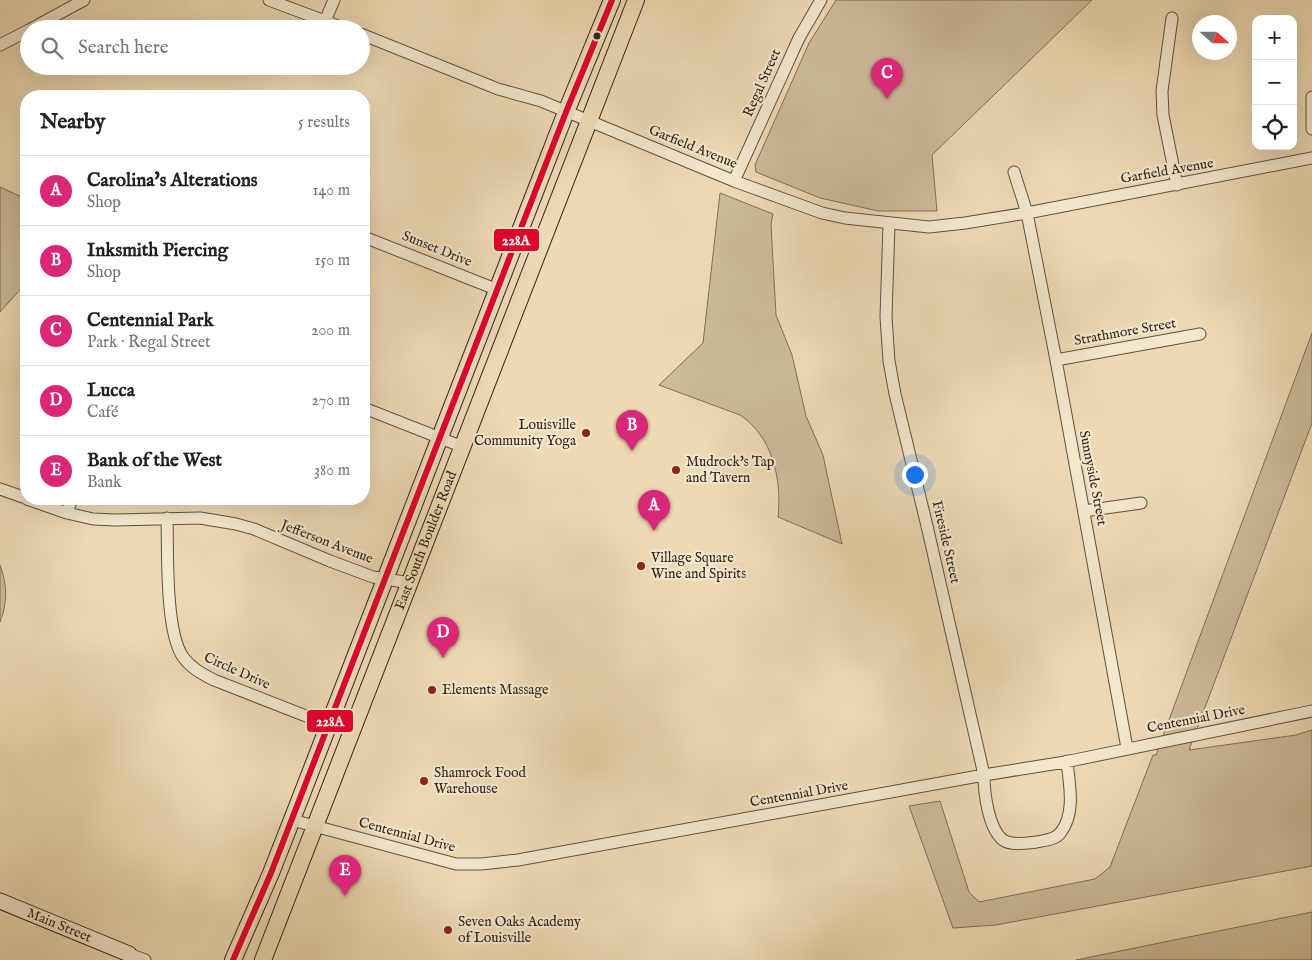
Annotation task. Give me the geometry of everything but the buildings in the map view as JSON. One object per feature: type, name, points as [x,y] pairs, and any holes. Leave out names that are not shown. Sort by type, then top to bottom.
[{"type":"main road","name":"East South Boulder Road","points":[[233,960],[292,820],[566,112],[612,0]]},
{"type":"main road","name":"East South Boulder Road","points":[[262,960],[636,0]]},
{"type":"street","points":[[47,20],[84,0]]},
{"type":"street","points":[[269,0],[323,20]]},
{"type":"street","points":[[326,20],[334,0]]},
{"type":"street","name":"Regal Street","points":[[734,181],[798,38],[821,0]]},
{"type":"street","points":[[1172,18],[1162,90],[1163,115],[1177,185]]},
{"type":"street","points":[[0,45],[20,34]]},
{"type":"street","name":"Garfield Avenue","points":[[370,38],[498,89],[531,98],[734,181],[822,213],[889,224],[929,226],[965,223],[1177,185],[1312,158]]},
{"type":"street","points":[[1312,97],[1312,129]]},
{"type":"street","points":[[1014,172],[1027,213]]},
{"type":"street","name":"Sunnyside Street","points":[[1027,213],[1127,748]]},
{"type":"street","name":"Fireside Street","points":[[889,224],[886,317],[889,361],[895,394],[984,775]]},
{"type":"street","name":"Sunset Drive","points":[[370,239],[498,290]]},
{"type":"street","name":"Strathmore Street","points":[[1056,360],[1200,334]]},
{"type":"street","points":[[370,410],[463,447]]},
{"type":"street","name":"Jefferson Avenue","points":[[0,489],[20,496]]},
{"type":"street","points":[[1084,511],[1141,503]]},
{"type":"street","name":"Jefferson Avenue","points":[[44,505],[93,519],[200,518],[236,524],[254,529],[330,562],[373,576],[410,583]]},
{"type":"street","points":[[67,513],[70,505]]},
{"type":"street","name":"Circle Drive","points":[[167,518],[170,610],[176,643],[183,656],[196,671],[214,680],[329,725]]},
{"type":"street","name":"Centennial Drive","points":[[292,820],[456,864],[481,864],[518,860],[1067,761],[1312,711]]},
{"type":"street","points":[[984,775],[984,794],[990,817],[996,831],[1003,840],[1022,844],[1046,840],[1056,837],[1062,832],[1069,812],[1071,803],[1067,761]]},
{"type":"street","name":"Main Street","points":[[0,901],[145,960]]},
{"type":"shaded area","points":[[836,0],[1092,0],[932,155],[937,211],[878,211],[820,198],[756,172],[755,165],[809,43]]},
{"type":"shaded area","points":[[0,187],[20,196],[20,290],[0,312]]},
{"type":"shaded area","points":[[720,193],[773,214],[771,224],[776,315],[792,355],[806,416],[823,455],[842,544],[778,517],[778,489],[773,460],[768,447],[751,424],[740,415],[659,385],[703,343]]},
{"type":"shaded area","points":[[1312,333],[1312,423],[1189,750],[1296,735],[1312,730],[1312,866],[996,925],[953,928],[909,806],[940,801],[969,892],[979,902],[1095,879],[1110,867],[1153,755],[1156,755]]},
{"type":"shaded area","points":[[0,565],[6,593],[0,622]]},
{"type":"shaded area","points":[[1312,912],[1312,960],[1076,960]]},
{"type":"transit line","name":"228A","points":[[233,960],[271,873],[566,112],[612,0]]},
{"type":"place","name":"Centennial Park","points":[[887,99]]},
{"type":"place","name":"Louisville Community Yoga","points":[[586,433]]},
{"type":"place","name":"Inksmith Piercing","points":[[632,451]]},
{"type":"place","name":"Mudrock's Tap and Tavern","points":[[676,470]]},
{"type":"place","name":"Carolina's Alterations","points":[[654,531]]},
{"type":"place","name":"Village Square Wine and Spirits","points":[[641,566]]},
{"type":"place","name":"Lucca","points":[[443,658]]},
{"type":"place","name":"Elements Massage","points":[[432,690]]},
{"type":"place","name":"Shamrock Food Warehouse","points":[[424,781]]},
{"type":"place","name":"Bank of the West","points":[[345,896]]},
{"type":"place","name":"Seven Oaks Academy of Louisville","points":[[448,930]]}]
